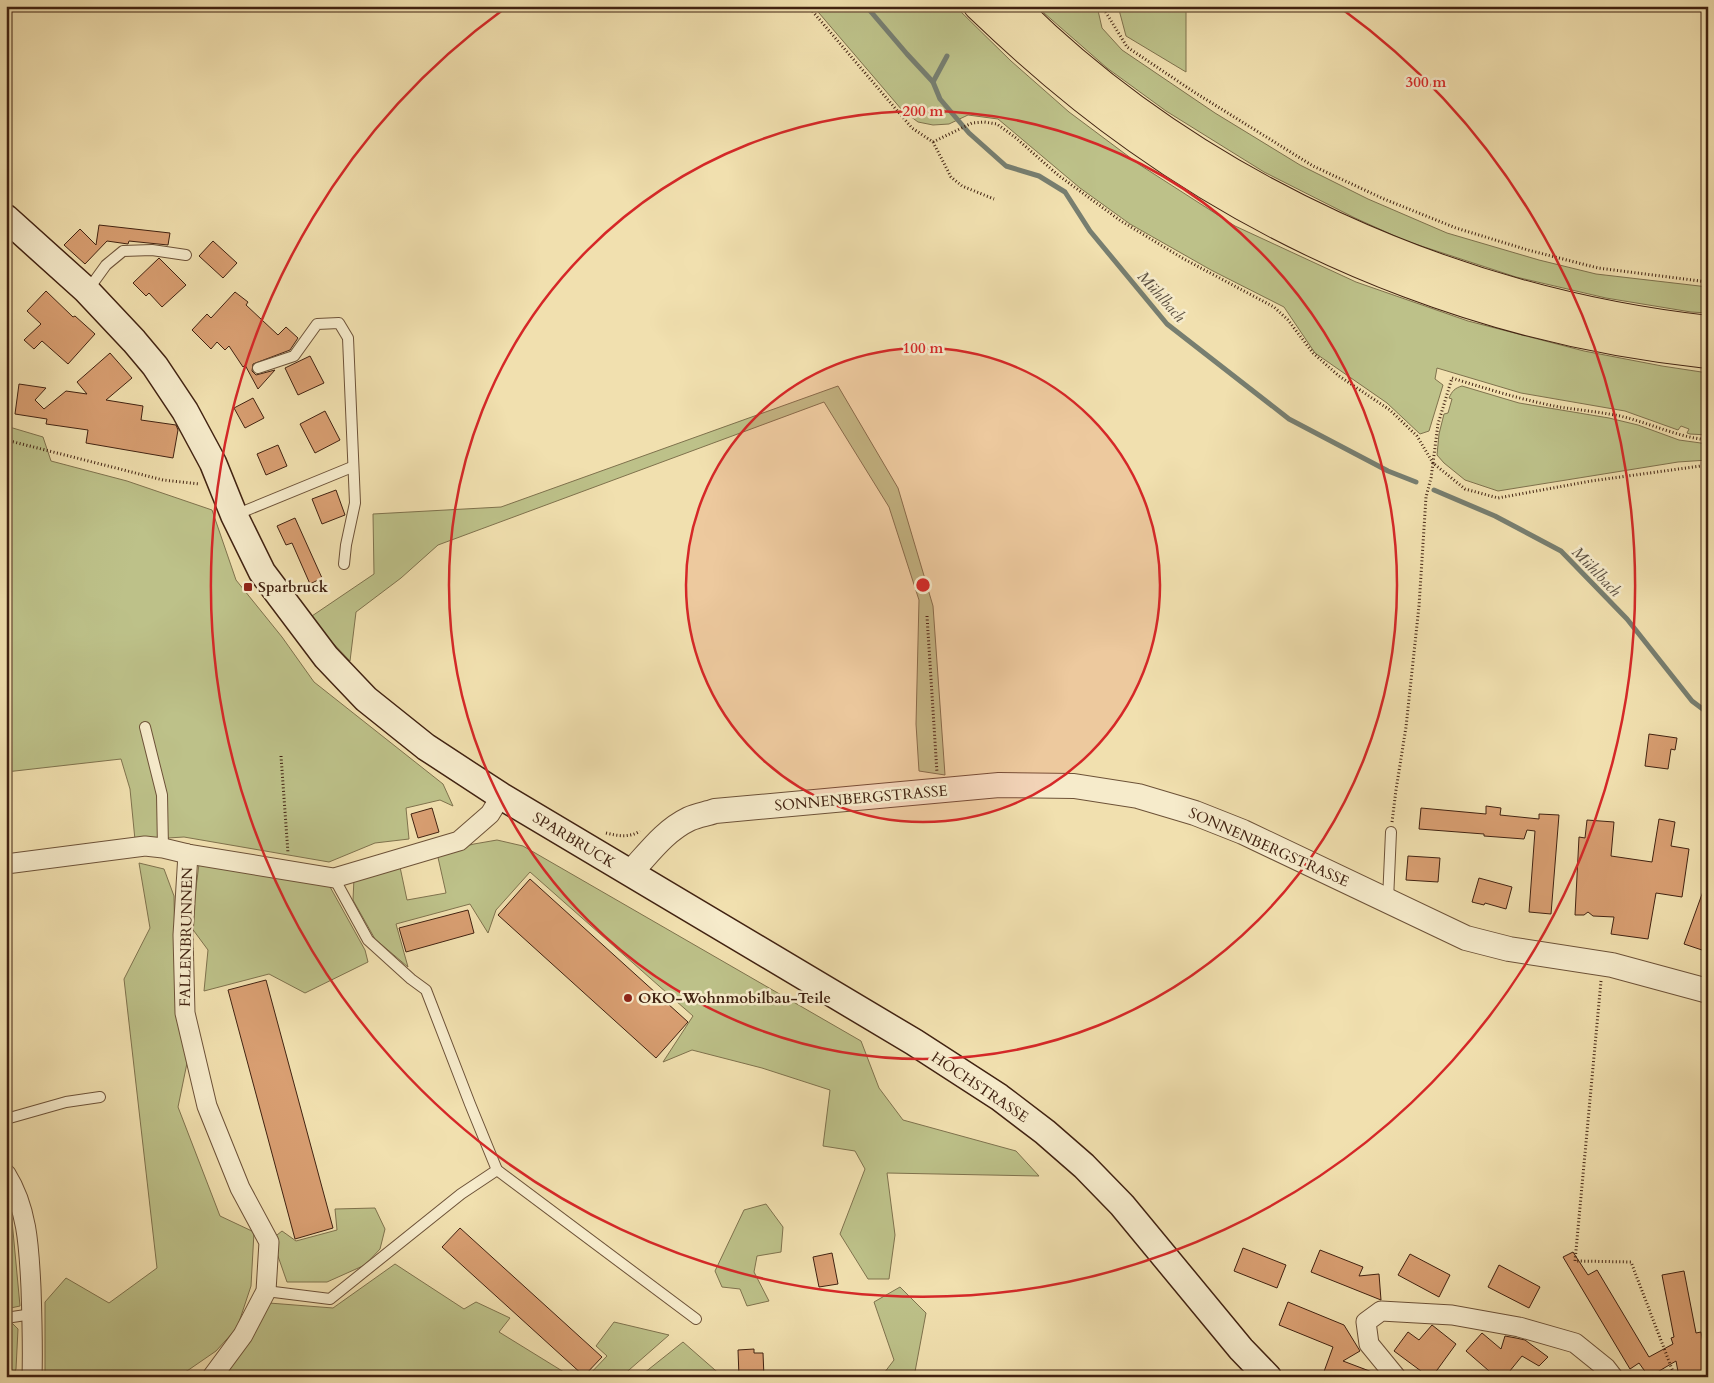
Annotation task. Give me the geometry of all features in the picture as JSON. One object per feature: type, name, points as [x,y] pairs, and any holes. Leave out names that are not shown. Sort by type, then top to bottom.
[{"type":"highway","points":[[978,6],[1056,77],[1137,140],[1238,204],[1303,238],[1400,281],[1506,316],[1594,337],[1664,349],[1708,354]]},
{"type":"highway","points":[[1014,6],[1113,92],[1181,140],[1254,184],[1342,229],[1420,262],[1517,293],[1602,313],[1708,330]]},
{"type":"main road","name":"SPARBRUCK","points":[[12,223],[86,290],[155,366],[193,426],[213,463],[234,515],[262,572],[294,617],[345,679],[398,727],[452,765],[630,873]]},
{"type":"main road","name":"HOCHSTRASSE","points":[[630,873],[914,1042],[999,1097],[1045,1132],[1084,1166],[1122,1205],[1241,1349],[1268,1377]]},
{"type":"street","name":"SONNENBERGSTRASSE","points":[[630,873],[665,835],[689,819],[716,811],[999,785],[1074,786],[1138,796],[1195,813],[1243,832],[1466,938],[1509,949],[1612,965],[1708,991]]},
{"type":"street","name":"FALLENBRUNNEN","points":[[6,864],[145,846],[334,878],[459,841],[490,814],[501,796]]},
{"type":"street","name":"FALLENBRUNNEN","points":[[188,854],[183,935],[185,1013],[206,1106],[240,1188],[269,1242],[266,1291],[243,1335],[212,1377]]},
{"type":"street","points":[[6,1174],[23,1213],[29,1246],[32,1377]]},
{"type":"street","points":[[1396,1377],[1369,1344],[1366,1322],[1381,1311],[1452,1315],[1519,1327],[1575,1343],[1606,1368],[1613,1377]]},
{"type":"lane","points":[[86,290],[94,283],[106,265],[123,251],[152,250],[186,255]]},
{"type":"lane","points":[[258,368],[294,356],[317,324],[339,323],[348,338],[355,503],[344,564]]},
{"type":"lane","points":[[234,515],[352,467]]},
{"type":"lane","points":[[145,727],[162,795],[163,848]]},
{"type":"lane","points":[[1388,901],[1391,832]]},
{"type":"lane","points":[[334,878],[368,940],[410,980],[426,990],[497,1170],[696,1319]]},
{"type":"lane","points":[[6,1119],[66,1102],[100,1097]]},
{"type":"lane","points":[[266,1291],[330,1299],[461,1194],[497,1170]]},
{"type":"lane","points":[[6,1318],[32,1314]]},
{"type":"path","points":[[808,6],[912,128],[933,142],[952,177],[962,186],[994,199]]},
{"type":"path","points":[[1102,6],[1126,47],[1313,166],[1384,200],[1456,228],[1528,250],[1598,268],[1708,282]]},
{"type":"path","points":[[933,142],[972,123],[997,124],[1058,175],[1121,220],[1184,259],[1274,307],[1288,320],[1313,354],[1339,376],[1390,410],[1417,436],[1433,463],[1465,489],[1498,498],[1591,481],[1708,465]]},
{"type":"path","points":[[1391,832],[1406,727],[1419,606],[1426,497],[1432,478],[1438,424],[1452,378],[1505,394],[1645,422],[1681,436],[1708,440]]},
{"type":"path","points":[[6,440],[164,480],[208,484],[220,480]]},
{"type":"path","points":[[927,616],[938,780]]},
{"type":"path","points":[[281,756],[289,871]]},
{"type":"path","points":[[604,832],[618,836],[633,836]]},
{"type":"path","points":[[1605,975],[1601,980],[1575,1261],[1631,1262],[1675,1377]]},
{"type":"green space","points":[[813,6],[955,6],[1011,61],[1069,112],[1140,165],[1235,226],[1356,282],[1468,321],[1584,351],[1708,373],[1708,435],[1690,434],[1687,433],[1689,429],[1681,426],[1678,430],[1625,411],[1521,393],[1437,368],[1435,379],[1443,385],[1429,431],[1420,434],[1387,403],[1315,353],[1284,307],[1211,270],[1130,224],[1080,188],[998,119],[968,115],[949,124],[933,125],[918,122],[902,110]]},
{"type":"green space","points":[[1036,6],[1097,6],[1102,28],[1122,50],[1215,113],[1300,165],[1368,199],[1447,233],[1539,260],[1596,274],[1708,287],[1708,313],[1606,298],[1516,277],[1406,241],[1355,218],[1264,172],[1166,111],[1107,68]]},
{"type":"green space","points":[[1118,6],[1186,6],[1186,72],[1126,36]]},
{"type":"green space","points":[[838,386],[898,488],[933,606],[945,775],[919,771],[916,724],[919,600],[889,507],[824,402],[438,545],[401,578],[356,612],[350,661],[309,618],[374,574],[373,514],[501,507]]},
{"type":"green space","points":[[1462,386],[1519,403],[1609,418],[1638,425],[1679,440],[1708,444],[1708,460],[1678,462],[1498,491],[1465,480],[1437,455],[1439,434],[1444,414],[1448,413],[1452,399],[1449,398],[1454,390]]},
{"type":"green space","points":[[6,426],[43,437],[51,461],[127,481],[212,510],[236,580],[282,637],[314,682],[443,784],[453,806],[440,800],[406,808],[409,839],[375,843],[329,862],[184,837],[135,840],[130,789],[121,759],[6,772]]},
{"type":"green space","points":[[497,840],[523,846],[861,1041],[879,1088],[903,1120],[1016,1151],[1039,1176],[887,1173],[895,1235],[889,1279],[868,1279],[840,1234],[865,1169],[855,1151],[823,1146],[830,1090],[762,1068],[692,1050],[663,1062],[693,1016],[530,872],[496,910],[488,933],[470,904],[396,924],[408,967],[375,939],[353,900],[354,878],[400,867],[407,900],[446,893],[437,853]]},
{"type":"green space","points":[[139,863],[164,869],[174,896],[176,1005],[187,1063],[178,1107],[220,1216],[254,1232],[251,1286],[237,1328],[216,1351],[187,1371],[169,1377],[45,1377],[45,1302],[66,1278],[109,1303],[157,1268],[124,979],[150,928]]},
{"type":"green space","points":[[199,864],[329,885],[365,950],[368,962],[305,993],[269,974],[204,991],[208,950],[191,927]]},
{"type":"green space","points":[[10,1199],[20,1306],[6,1309],[6,1202]]},
{"type":"green space","points":[[766,1204],[783,1227],[781,1252],[757,1256],[754,1272],[769,1301],[747,1306],[740,1289],[722,1287],[715,1271],[744,1210]]},
{"type":"green space","points":[[375,1208],[385,1229],[380,1249],[365,1265],[327,1282],[287,1282],[272,1239],[282,1231],[296,1241],[337,1230],[335,1209]]},
{"type":"green space","points":[[395,1264],[464,1309],[476,1302],[510,1318],[499,1332],[572,1377],[222,1377],[269,1303],[333,1308]]},
{"type":"green space","points":[[900,1287],[926,1313],[914,1377],[881,1377],[894,1360],[874,1302]]},
{"type":"green space","points":[[11,1322],[18,1329],[16,1369],[12,1377],[6,1377],[6,1323]]},
{"type":"green space","points":[[614,1322],[669,1335],[621,1377],[587,1377],[607,1356],[596,1346]]},
{"type":"green space","points":[[683,1342],[723,1377],[639,1377]]},
{"type":"building","points":[[99,225],[170,233],[168,245],[129,241],[128,244],[107,241],[85,264],[64,245],[80,229],[96,245]]},
{"type":"building","points":[[213,241],[237,263],[223,278],[199,256]]},
{"type":"building","points":[[159,258],[186,285],[162,307],[149,293],[146,296],[133,283]]},
{"type":"building","points":[[46,291],[73,317],[75,316],[95,334],[68,364],[42,341],[34,349],[24,340],[41,324],[27,311]]},
{"type":"building","points":[[235,292],[248,302],[246,305],[278,335],[286,327],[298,338],[290,350],[253,364],[252,371],[256,375],[275,370],[258,389],[245,365],[243,367],[229,346],[225,350],[217,342],[211,349],[192,330],[207,314],[211,318]]},
{"type":"building","points":[[110,353],[132,378],[106,400],[143,406],[141,420],[176,425],[178,430],[173,458],[86,443],[88,430],[46,424],[47,419],[15,414],[19,384],[46,388],[35,400],[44,409],[66,391],[87,394],[77,382]]},
{"type":"building","points":[[310,356],[324,383],[298,395],[285,368]]},
{"type":"building","points":[[253,398],[264,418],[245,428],[234,408]]},
{"type":"building","points":[[325,411],[340,440],[315,453],[300,424]]},
{"type":"building","points":[[278,445],[287,466],[266,475],[257,454]]},
{"type":"building","points":[[336,490],[345,515],[322,524],[312,499]]},
{"type":"building","points":[[295,518],[322,578],[310,584],[292,543],[286,545],[277,526]]},
{"type":"building","points":[[1649,734],[1677,738],[1675,750],[1671,749],[1668,769],[1645,766]]},
{"type":"building","points":[[1486,806],[1501,808],[1500,815],[1539,819],[1539,814],[1559,815],[1551,914],[1529,912],[1535,831],[1527,830],[1524,839],[1419,829],[1421,808],[1486,814]]},
{"type":"building","points":[[432,808],[439,832],[418,838],[411,814]]},
{"type":"building","points":[[1659,819],[1675,822],[1671,846],[1689,849],[1682,897],[1656,893],[1648,939],[1611,934],[1614,917],[1593,916],[1588,912],[1584,915],[1575,915],[1579,837],[1585,838],[1587,820],[1614,822],[1611,856],[1652,862]]},
{"type":"building","points":[[1408,856],[1440,858],[1438,882],[1406,880]]},
{"type":"building","points":[[1479,878],[1512,887],[1506,909],[1485,903],[1484,905],[1472,902]]},
{"type":"building","points":[[530,879],[688,1022],[656,1058],[498,915]]},
{"type":"building","points":[[1706,883],[1708,883],[1708,952],[1684,944]]},
{"type":"building","points":[[468,910],[474,933],[406,952],[399,928]]},
{"type":"building","points":[[266,980],[333,1228],[295,1239],[228,990]]},
{"type":"building","points":[[460,1228],[602,1357],[584,1376],[442,1247]]},
{"type":"building","points":[[1243,1248],[1286,1265],[1277,1288],[1234,1271]]},
{"type":"building","points":[[1320,1250],[1363,1267],[1359,1276],[1379,1274],[1381,1300],[1311,1272]]},
{"type":"building","points":[[1573,1252],[1588,1275],[1597,1270],[1649,1357],[1673,1344],[1671,1338],[1674,1337],[1662,1275],[1684,1271],[1696,1333],[1701,1332],[1708,1371],[1679,1377],[1676,1361],[1649,1377],[1639,1363],[1630,1369],[1563,1257]]},
{"type":"building","points":[[832,1253],[838,1284],[819,1287],[813,1257]]},
{"type":"building","points":[[1410,1254],[1450,1275],[1439,1297],[1398,1275]]},
{"type":"building","points":[[1499,1265],[1540,1287],[1529,1308],[1488,1287]]},
{"type":"building","points":[[1288,1302],[1344,1325],[1360,1351],[1343,1361],[1381,1377],[1322,1377],[1333,1347],[1279,1325]]},
{"type":"building","points":[[1432,1325],[1456,1344],[1432,1377],[1429,1377],[1394,1351],[1408,1332],[1419,1340]]},
{"type":"building","points":[[1482,1333],[1501,1349],[1505,1336],[1525,1340],[1548,1357],[1539,1366],[1522,1356],[1505,1377],[1496,1377],[1466,1351]]},
{"type":"building","points":[[754,1349],[754,1353],[763,1353],[764,1377],[739,1377],[738,1350]]},
{"type":"waterway","name":"Mühlbach","points":[[866,6],[933,82],[940,99],[969,133],[1006,166],[1039,176],[1065,192],[1090,231],[1167,324],[1289,419],[1388,471],[1416,482]]},
{"type":"waterway","name":"Mühlbach","points":[[933,82],[947,56]]},
{"type":"waterway","name":"Mühlbach","points":[[1434,490],[1495,516],[1561,551],[1627,619],[1692,701],[1708,713]]},
{"type":"place","name":"Sparbruck","points":[[248,587]]},
{"type":"place","name":"OKO-Wohnmobilbau-Teile","points":[[628,998]]}]
